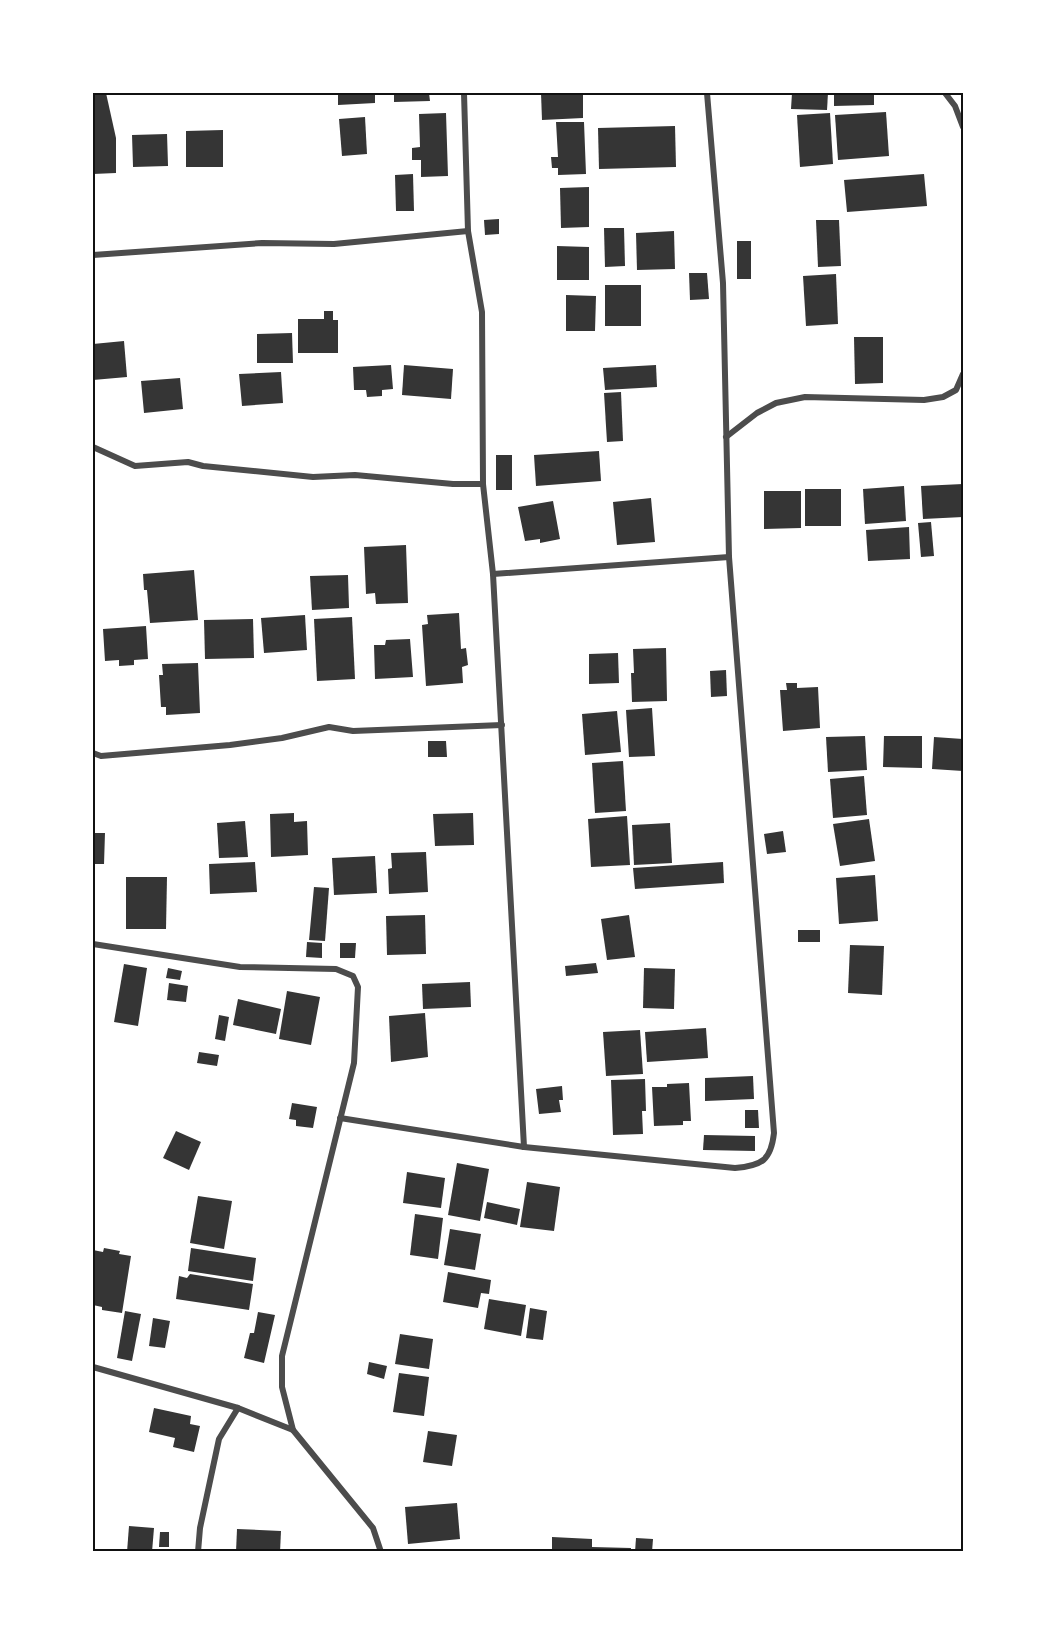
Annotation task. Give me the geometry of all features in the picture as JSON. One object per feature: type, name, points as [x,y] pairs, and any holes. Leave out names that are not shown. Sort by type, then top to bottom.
[{"type":"street","points":[[464,93],[468,231],[482,312],[483,484],[493,574],[524,1148]]},
{"type":"street","points":[[340,1118],[524,1148],[735,1168],[751,1167],[764,1160],[772,1150],[774,1133],[729,557],[723,284],[707,93]]},
{"type":"street","points":[[945,93],[955,106],[963,127]]},
{"type":"street","points":[[93,255],[262,243],[334,244],[468,231]]},
{"type":"street","points":[[726,437],[756,413],[776,403],[805,397],[924,400],[943,397],[957,390],[963,374]]},
{"type":"street","points":[[93,447],[135,466],[188,462],[203,466],[313,477],[355,475],[483,484]]},
{"type":"street","points":[[493,574],[729,557]]},
{"type":"street","points":[[93,753],[101,756],[230,745],[282,738],[329,728],[353,731],[502,725]]},
{"type":"street","points":[[93,944],[240,967],[336,969],[353,976],[358,987],[354,1063],[282,1356],[282,1387],[293,1430],[373,1528],[381,1552]]},
{"type":"street","points":[[93,1367],[238,1408],[293,1430]]},
{"type":"street","points":[[198,1552],[200,1528],[219,1439],[238,1408]]},
{"type":"building","points":[[93,93],[106,93],[116,138],[116,173],[93,174]]},
{"type":"building","points":[[338,93],[375,93],[375,103],[338,105]]},
{"type":"building","points":[[394,93],[429,93],[430,101],[394,102]]},
{"type":"building","points":[[541,93],[583,93],[583,118],[542,120]]},
{"type":"building","points":[[792,93],[828,93],[827,110],[791,109]]},
{"type":"building","points":[[834,93],[874,93],[874,105],[834,106]]},
{"type":"building","points":[[886,112],[889,156],[838,160],[835,115]]},
{"type":"building","points":[[446,113],[448,176],[421,177],[421,160],[412,160],[412,148],[420,147],[419,114]]},
{"type":"building","points":[[830,113],[833,164],[800,167],[797,115]]},
{"type":"building","points":[[365,117],[367,154],[342,156],[339,119]]},
{"type":"building","points":[[556,122],[584,122],[586,174],[558,175],[558,168],[552,168],[551,157],[558,157]]},
{"type":"building","points":[[675,126],[676,167],[599,169],[598,128]]},
{"type":"building","points":[[223,130],[223,167],[186,167],[186,131]]},
{"type":"building","points":[[167,134],[168,166],[133,167],[132,135]]},
{"type":"building","points":[[413,174],[414,211],[396,211],[395,175]]},
{"type":"building","points":[[924,174],[927,206],[847,212],[844,180]]},
{"type":"building","points":[[589,187],[589,227],[561,228],[560,188]]},
{"type":"building","points":[[499,219],[499,234],[485,235],[484,220]]},
{"type":"building","points":[[816,220],[839,220],[841,266],[818,267]]},
{"type":"building","points":[[604,228],[624,228],[625,266],[605,267]]},
{"type":"building","points":[[674,231],[675,269],[637,270],[636,233]]},
{"type":"building","points":[[737,241],[751,241],[751,279],[737,279]]},
{"type":"building","points":[[557,246],[589,247],[589,280],[557,280]]},
{"type":"building","points":[[689,273],[707,273],[709,299],[690,300]]},
{"type":"building","points":[[836,274],[838,324],[806,326],[803,276]]},
{"type":"building","points":[[605,285],[641,285],[641,326],[605,326]]},
{"type":"building","points":[[566,295],[596,296],[595,331],[566,331]]},
{"type":"building","points":[[324,311],[333,311],[333,320],[338,320],[338,353],[298,353],[298,319],[324,319]]},
{"type":"building","points":[[292,333],[293,363],[257,363],[257,334]]},
{"type":"building","points":[[854,337],[883,337],[883,383],[855,384]]},
{"type":"building","points":[[124,341],[127,377],[93,380],[93,344]]},
{"type":"building","points":[[391,365],[393,389],[382,390],[382,396],[367,397],[366,390],[354,390],[353,367]]},
{"type":"building","points":[[404,365],[453,369],[451,399],[402,395]]},
{"type":"building","points":[[656,365],[657,387],[605,390],[603,368]]},
{"type":"building","points":[[281,372],[283,403],[242,406],[239,374]]},
{"type":"building","points":[[180,378],[183,409],[144,413],[141,381]]},
{"type":"building","points":[[621,392],[623,441],[607,442],[604,393]]},
{"type":"building","points":[[599,451],[601,481],[536,486],[534,455]]},
{"type":"building","points":[[496,455],[512,455],[512,490],[496,490]]},
{"type":"building","points":[[963,484],[963,517],[923,519],[921,486]]},
{"type":"building","points":[[904,486],[906,521],[865,524],[863,489]]},
{"type":"building","points":[[805,489],[841,489],[841,526],[805,526]]},
{"type":"building","points":[[764,491],[801,491],[801,528],[764,529]]},
{"type":"building","points":[[651,498],[655,542],[617,545],[613,502]]},
{"type":"building","points":[[553,501],[560,539],[540,543],[540,539],[525,541],[518,507]]},
{"type":"building","points":[[931,522],[934,556],[921,557],[918,523]]},
{"type":"building","points":[[909,527],[910,559],[868,561],[866,530]]},
{"type":"building","points":[[406,545],[408,603],[376,604],[375,593],[366,594],[364,547]]},
{"type":"building","points":[[194,570],[198,620],[150,623],[143,574]]},
{"type":"building","points":[[348,575],[349,608],[312,610],[310,576]]},
{"type":"building","points":[[459,613],[461,649],[466,648],[468,665],[462,667],[463,683],[426,686],[422,625],[428,624],[427,615]]},
{"type":"building","points":[[305,615],[307,650],[264,653],[261,618]]},
{"type":"building","points":[[352,617],[355,679],[317,681],[314,619]]},
{"type":"building","points":[[253,619],[254,658],[205,659],[204,620]]},
{"type":"building","points":[[146,626],[148,659],[134,660],[134,665],[119,666],[119,660],[105,661],[103,629]]},
{"type":"building","points":[[410,639],[413,677],[375,679],[374,645],[385,645],[386,640]]},
{"type":"building","points":[[666,648],[667,701],[632,702],[633,649]]},
{"type":"building","points":[[618,653],[619,683],[589,684],[589,654]]},
{"type":"building","points":[[198,663],[200,713],[166,715],[166,707],[161,707],[159,675],[163,675],[162,664]]},
{"type":"building","points":[[726,670],[727,696],[711,697],[710,671]]},
{"type":"building","points":[[786,683],[797,683],[797,688],[818,687],[820,728],[783,731],[780,690],[787,690]]},
{"type":"building","points":[[652,708],[655,756],[629,757],[626,710]]},
{"type":"building","points":[[617,711],[621,752],[585,755],[582,714]]},
{"type":"building","points":[[865,736],[867,770],[828,772],[826,737]]},
{"type":"building","points":[[884,736],[922,736],[922,768],[883,767]]},
{"type":"building","points":[[934,737],[963,739],[963,771],[932,769]]},
{"type":"building","points":[[428,741],[446,741],[447,757],[428,757]]},
{"type":"building","points":[[623,761],[626,811],[595,813],[592,763]]},
{"type":"building","points":[[864,776],[867,815],[833,818],[830,779]]},
{"type":"building","points":[[294,813],[294,822],[307,821],[308,855],[271,857],[270,814]]},
{"type":"building","points":[[473,813],[474,845],[435,846],[433,814]]},
{"type":"building","points":[[627,816],[630,865],[591,867],[588,819]]},
{"type":"building","points":[[869,819],[875,861],[840,866],[833,824]]},
{"type":"building","points":[[245,821],[248,857],[219,858],[217,823]]},
{"type":"building","points":[[670,823],[672,863],[634,865],[632,825]]},
{"type":"building","points":[[783,831],[786,852],[767,854],[764,834]]},
{"type":"building","points":[[93,833],[105,833],[104,864],[93,864]]},
{"type":"building","points":[[426,852],[428,892],[389,894],[388,869],[392,868],[391,853]]},
{"type":"building","points":[[375,856],[377,893],[334,895],[332,858]]},
{"type":"building","points":[[255,862],[257,892],[210,894],[209,864]]},
{"type":"building","points":[[723,862],[724,883],[635,889],[633,868]]},
{"type":"building","points":[[875,875],[878,921],[839,924],[836,878]]},
{"type":"building","points":[[126,877],[167,877],[166,929],[126,929]]},
{"type":"building","points":[[314,887],[329,888],[325,941],[309,940]]},
{"type":"building","points":[[425,915],[426,954],[387,955],[386,916]]},
{"type":"building","points":[[629,915],[635,957],[607,960],[601,919]]},
{"type":"building","points":[[798,930],[820,930],[820,942],[798,942]]},
{"type":"building","points":[[307,942],[322,943],[322,958],[306,957]]},
{"type":"building","points":[[340,943],[356,943],[355,958],[340,958]]},
{"type":"building","points":[[850,945],[884,946],[882,995],[848,993]]},
{"type":"building","points":[[596,963],[598,973],[566,976],[565,966]]},
{"type":"building","points":[[124,964],[147,968],[138,1026],[114,1022]]},
{"type":"building","points":[[168,968],[182,971],[180,980],[166,978]]},
{"type":"building","points":[[644,968],[675,969],[674,1009],[643,1008]]},
{"type":"building","points":[[470,982],[471,1007],[423,1009],[422,984]]},
{"type":"building","points":[[169,983],[188,986],[186,1002],[167,1000]]},
{"type":"building","points":[[287,991],[320,997],[311,1045],[279,1039]]},
{"type":"building","points":[[238,999],[281,1009],[276,1034],[233,1025]]},
{"type":"building","points":[[425,1013],[428,1057],[391,1062],[389,1016]]},
{"type":"building","points":[[219,1015],[229,1017],[225,1041],[215,1039]]},
{"type":"building","points":[[706,1028],[708,1058],[647,1062],[645,1032]]},
{"type":"building","points":[[640,1030],[643,1074],[606,1076],[603,1032]]},
{"type":"building","points":[[199,1052],[219,1055],[217,1066],[197,1063]]},
{"type":"building","points":[[753,1076],[754,1099],[705,1101],[705,1078]]},
{"type":"building","points":[[645,1079],[646,1111],[642,1111],[643,1134],[613,1135],[611,1080]]},
{"type":"building","points":[[689,1083],[691,1121],[683,1121],[683,1125],[654,1126],[652,1087]]},
{"type":"building","points":[[562,1086],[563,1100],[559,1100],[561,1112],[539,1114],[536,1089]]},
{"type":"building","points":[[292,1103],[317,1107],[313,1128],[296,1126],[296,1120],[289,1119]]},
{"type":"building","points":[[745,1110],[758,1110],[759,1128],[745,1128]]},
{"type":"building","points":[[176,1131],[201,1142],[189,1170],[163,1158]]},
{"type":"building","points":[[704,1135],[755,1136],[755,1151],[703,1150]]},
{"type":"building","points":[[457,1163],[489,1169],[480,1221],[448,1215]]},
{"type":"building","points":[[407,1172],[445,1178],[441,1208],[403,1203]]},
{"type":"building","points":[[527,1182],[560,1187],[554,1231],[520,1227]]},
{"type":"building","points":[[198,1196],[232,1201],[224,1249],[190,1243]]},
{"type":"building","points":[[487,1202],[520,1209],[517,1225],[484,1218]]},
{"type":"building","points":[[415,1214],[443,1218],[438,1259],[410,1255]]},
{"type":"building","points":[[450,1229],[481,1234],[475,1270],[444,1265]]},
{"type":"building","points":[[104,1248],[131,1256],[122,1313],[102,1310],[102,1307],[93,1305],[93,1250],[103,1252]]},
{"type":"building","points":[[191,1248],[256,1258],[253,1281],[188,1271]]},
{"type":"building","points":[[448,1272],[491,1280],[489,1294],[481,1293],[478,1308],[443,1302]]},
{"type":"building","points":[[190,1274],[253,1284],[249,1310],[176,1299],[179,1276],[187,1278]]},
{"type":"building","points":[[489,1299],[526,1305],[521,1336],[484,1329]]},
{"type":"building","points":[[530,1308],[547,1311],[543,1340],[526,1338]]},
{"type":"building","points":[[125,1311],[141,1314],[132,1361],[117,1358]]},
{"type":"building","points":[[258,1312],[275,1315],[264,1363],[244,1358],[250,1333],[254,1333]]},
{"type":"building","points":[[153,1318],[170,1321],[165,1348],[149,1346]]},
{"type":"building","points":[[400,1334],[433,1339],[429,1369],[395,1364]]},
{"type":"building","points":[[369,1362],[387,1366],[384,1379],[367,1374]]},
{"type":"building","points":[[399,1373],[429,1377],[424,1416],[393,1412]]},
{"type":"building","points":[[154,1408],[191,1416],[190,1424],[200,1426],[194,1452],[173,1447],[175,1438],[149,1432]]},
{"type":"building","points":[[428,1431],[457,1435],[452,1466],[423,1462]]},
{"type":"building","points":[[457,1503],[460,1539],[408,1544],[405,1507]]},
{"type":"building","points":[[129,1526],[154,1528],[152,1552],[127,1552]]},
{"type":"building","points":[[237,1529],[281,1531],[280,1552],[236,1552]]},
{"type":"building","points":[[160,1532],[169,1532],[169,1547],[159,1547]]},
{"type":"building","points":[[552,1537],[592,1539],[592,1547],[631,1548],[631,1552],[552,1552]]},
{"type":"building","points":[[636,1538],[653,1539],[652,1552],[635,1552]]}]
